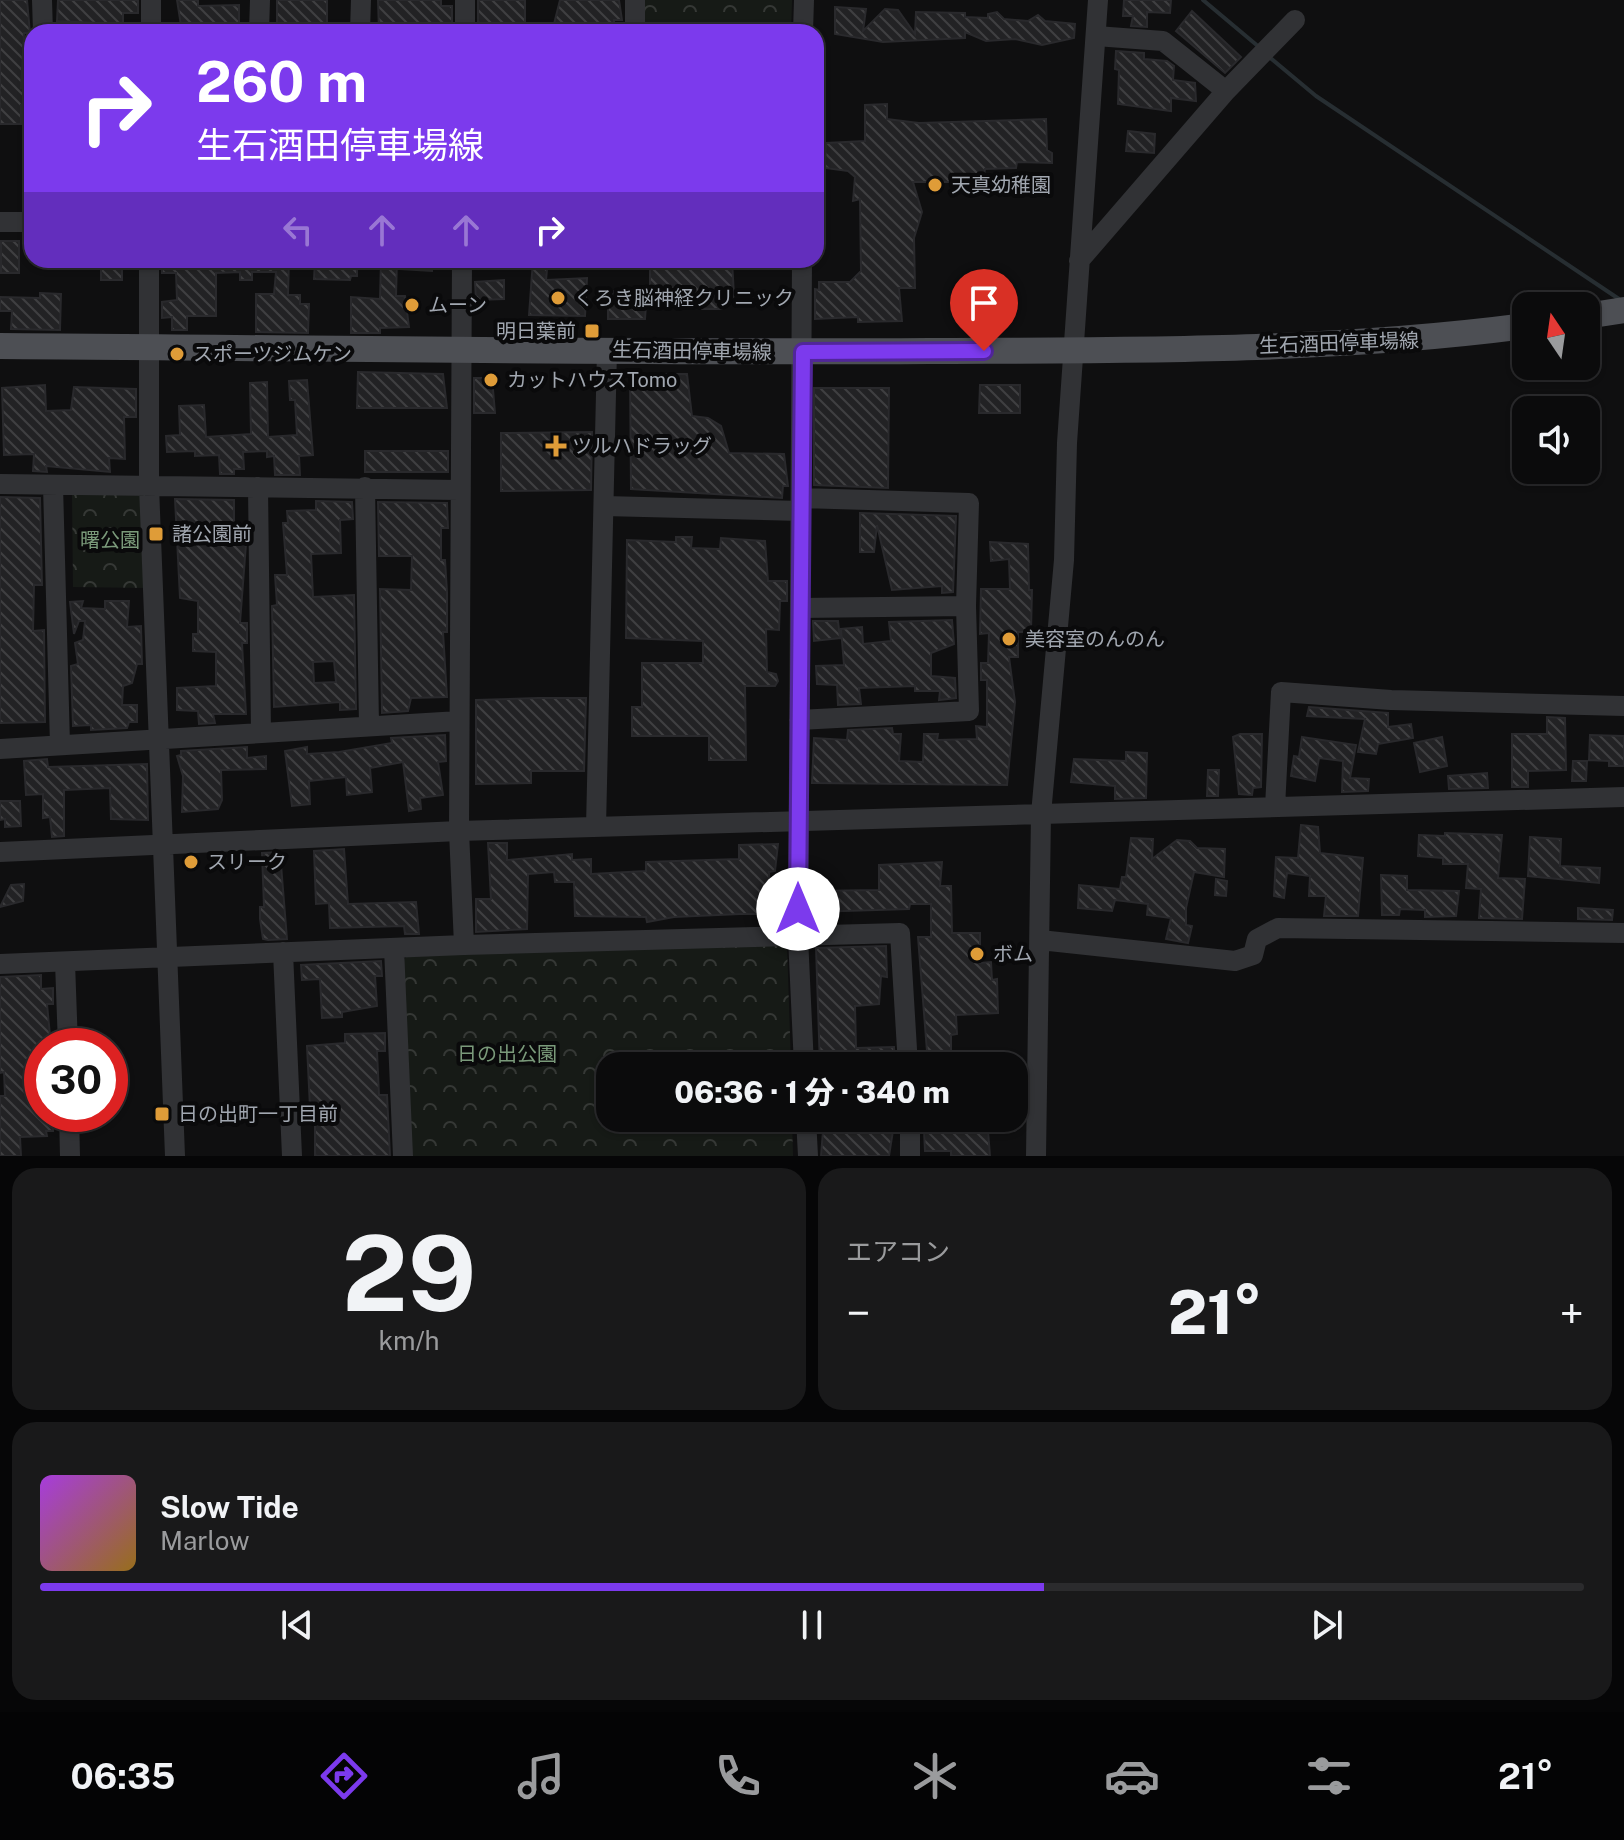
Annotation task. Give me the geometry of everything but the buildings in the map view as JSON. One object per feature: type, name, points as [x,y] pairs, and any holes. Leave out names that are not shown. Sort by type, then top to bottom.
[{"type":"main road","points":[[1600,314],[1624,310]]},
{"type":"main road","name":"生石酒田停車場線","points":[[0,346],[1074,351],[1425,340],[1512,328]]},
{"type":"street","points":[[42,0],[43,24]]},
{"type":"street","points":[[151,0],[151,24]]},
{"type":"street","points":[[259,24],[260,0]]},
{"type":"street","points":[[360,24],[361,0]]},
{"type":"street","points":[[465,0],[465,24]]},
{"type":"street","points":[[635,0],[635,24]]},
{"type":"street","points":[[803,24],[804,0]]},
{"type":"street","points":[[1028,1052],[1040,940],[1041,814],[1064,560],[1079,261],[1098,0]]},
{"type":"street","points":[[1079,261],[1226,91],[1295,20]]},
{"type":"street","points":[[1096,36],[1163,41],[1226,91]]},
{"type":"street","points":[[0,222],[24,222]]},
{"type":"street","points":[[149,268],[149,486],[175,1156]]},
{"type":"street","points":[[462,268],[459,831],[464,945]]},
{"type":"street","points":[[802,268],[798,937],[803,1052]]},
{"type":"street","points":[[596,827],[607,350]]},
{"type":"street","points":[[0,484],[459,490]]},
{"type":"street","points":[[53,485],[60,745]]},
{"type":"street","points":[[258,487],[261,733]]},
{"type":"street","points":[[365,487],[369,725]]},
{"type":"street","points":[[604,506],[969,503],[966,606],[969,711],[799,720]]},
{"type":"street","points":[[800,608],[966,606]]},
{"type":"street","points":[[1275,807],[1281,692],[1391,700],[1624,706]]},
{"type":"street","points":[[0,749],[459,721]]},
{"type":"street","points":[[0,852],[162,842],[459,831],[798,824],[1624,797]]},
{"type":"street","points":[[1040,940],[1235,961],[1253,955],[1257,939],[1278,928],[1624,933]]},
{"type":"street","points":[[0,964],[464,945],[900,933],[907,1052]]},
{"type":"street","points":[[394,948],[403,1156]]},
{"type":"street","points":[[283,952],[292,1156]]},
{"type":"street","points":[[65,962],[67,1028]]},
{"type":"street","points":[[1028,1108],[1036,1156]]},
{"type":"street","points":[[69,1132],[70,1156]]},
{"type":"street","points":[[807,1132],[808,1156]]},
{"type":"street","points":[[910,1132],[910,1156]]},
{"type":"green space","points":[[642,0],[792,0],[791,24],[640,24]]},
{"type":"green space","name":"曙公園","points":[[145,492],[149,588],[73,587],[72,493]]},
{"type":"green space","name":"日の出公園","points":[[787,945],[791,1052],[596,1052],[596,1132],[792,1132],[793,1156],[408,1156],[402,962],[408,955]]},
{"type":"waterway","points":[[1203,0],[1259,47]]},
{"type":"waterway","points":[[1268,56],[1316,96],[1619,299]]},
{"type":"place","name":"天真幼稚園","points":[[935,185]]},
{"type":"place","name":"くろき脳神経クリニック","points":[[558,298]]},
{"type":"place","name":"ムーン","points":[[412,305]]},
{"type":"place","name":"明日葉前","points":[[592,331]]},
{"type":"place","name":"スポーツジムケン","points":[[177,354]]},
{"type":"place","name":"カットハウスTomo","points":[[491,380]]},
{"type":"place","name":"ツルハドラッグ","points":[[556,446]]},
{"type":"place","name":"諸公園前","points":[[156,534]]},
{"type":"place","name":"美容室のんのん","points":[[1009,639]]},
{"type":"place","name":"スリーク","points":[[191,862]]},
{"type":"place","name":"ボム","points":[[977,954]]},
{"type":"place","name":"日の出町一丁目前","points":[[162,1114]]},
{"type":"route","points":[[798,909],[803,352],[984,351]]}]
